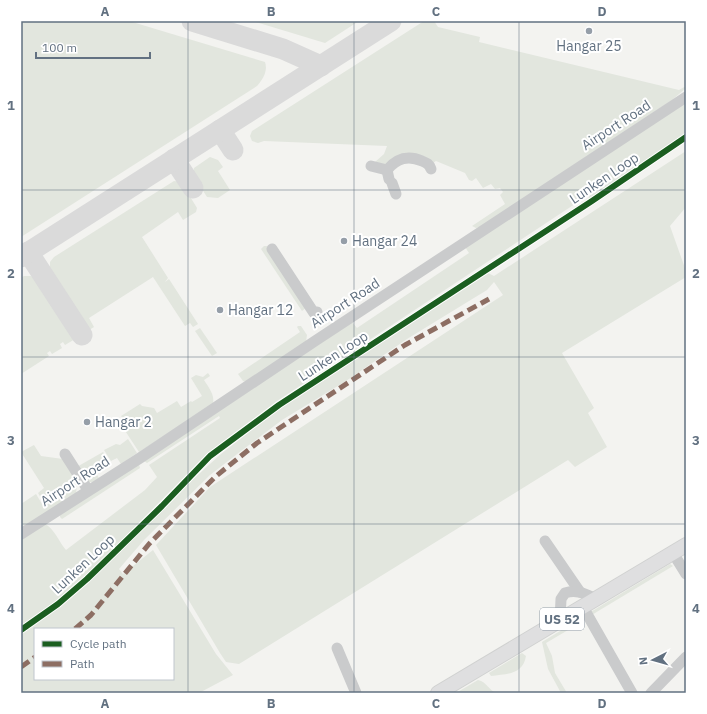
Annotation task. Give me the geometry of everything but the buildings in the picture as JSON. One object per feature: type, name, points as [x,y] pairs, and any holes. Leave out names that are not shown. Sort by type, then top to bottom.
[{"type":"main road","name":"US 52","points":[[438,693],[686,545]]},
{"type":"lane","name":"Airport Road","points":[[21,534],[140,458],[296,353],[686,97]]},
{"type":"lane","points":[[371,166],[391,181],[390,166],[408,157],[429,164],[431,169]]},
{"type":"lane","points":[[272,249],[314,313],[317,312]]},
{"type":"lane","points":[[65,454],[88,490]]},
{"type":"lane","points":[[545,542],[580,592]]},
{"type":"lane","points":[[673,553],[686,574]]},
{"type":"lane","points":[[560,621],[561,599],[565,593],[573,591],[580,592],[596,599]]},
{"type":"lane","points":[[583,607],[632,693]]},
{"type":"lane","points":[[337,648],[356,693]]},
{"type":"lane","points":[[651,693],[686,657]]},
{"type":"shaded area","points":[[21,21],[129,21],[265,62],[265,72],[263,78],[257,86],[21,237]]},
{"type":"shaded area","points":[[252,21],[359,21],[325,43]]},
{"type":"shaded area","points":[[424,21],[434,21],[438,27],[480,37],[479,42],[679,90],[686,86],[686,88],[672,100],[480,227],[476,228],[472,226],[505,204],[500,195],[503,192],[500,188],[495,189],[491,184],[483,188],[476,178],[472,181],[469,180],[465,173],[436,161],[433,163],[413,155],[386,166],[375,162],[384,154],[387,146],[264,141],[258,143],[252,141],[250,136],[252,131]]},
{"type":"shaded area","points":[[686,101],[686,136],[590,199],[587,196],[277,401],[209,452],[78,584],[56,603],[21,627],[21,540],[45,524],[54,532],[66,550],[145,490],[157,477],[149,465],[220,418],[219,416],[147,463],[144,461],[352,322],[357,328],[469,253],[465,247]]},
{"type":"shaded area","points":[[686,151],[686,207],[670,226],[686,271],[686,277],[562,353],[594,408],[588,413],[607,447],[575,467],[568,460],[239,664],[226,662],[156,545],[210,487],[503,295],[494,282],[487,290],[407,339],[346,381],[282,420],[245,448],[210,475],[144,540],[119,569],[123,574],[153,550],[216,654],[233,675],[199,693],[21,693],[21,633],[59,606],[111,560],[179,492],[221,454],[272,414],[488,273],[494,276]]},
{"type":"shaded area","points":[[210,157],[218,160],[223,167],[218,171],[230,190],[218,198],[207,197],[193,175],[194,168]]},
{"type":"shaded area","points":[[174,181],[181,182],[197,208],[196,212],[183,220],[178,212],[142,237],[168,278],[165,282],[169,279],[198,324],[193,327],[190,323],[185,326],[153,277],[89,318],[94,327],[89,330],[50,271],[50,262],[54,257]]},
{"type":"shaded area","points":[[264,246],[267,246],[307,307],[302,311],[261,249]]},
{"type":"shaded area","points":[[24,276],[31,276],[36,280],[75,339],[65,345],[63,342],[60,344],[62,348],[52,354],[50,351],[47,353],[49,356],[21,374],[21,278]]},
{"type":"shaded area","points":[[301,326],[307,335],[306,342],[246,382],[243,381],[238,374],[300,332],[297,327]]},
{"type":"shaded area","points":[[200,328],[217,353],[212,356],[195,331]]},
{"type":"shaded area","points":[[208,373],[210,376],[204,380],[210,389],[213,404],[139,452],[120,423],[124,421],[121,416],[140,404],[142,406],[154,408],[157,413],[177,401],[181,407],[191,401],[192,402],[202,396],[191,378],[196,375],[203,377]]},
{"type":"shaded area","points":[[128,439],[137,453],[121,464],[117,458],[111,461],[104,450],[116,444],[120,445]]},
{"type":"shaded area","points":[[34,445],[41,456],[63,459],[75,479],[77,488],[76,493],[21,527],[21,504],[36,494],[42,504],[44,503],[38,493],[44,488],[21,452]]},
{"type":"shaded area","points":[[103,452],[110,462],[95,472],[99,478],[93,482],[89,482],[75,468]]},
{"type":"shaded area","points":[[139,464],[140,468],[62,519],[60,517],[60,514]]},
{"type":"shaded area","points":[[670,564],[673,566],[590,616],[589,613]]},
{"type":"shaded area","points":[[578,620],[580,623],[546,643],[552,656],[555,673],[567,693],[561,693],[548,669],[542,642]]},
{"type":"shaded area","points":[[522,653],[526,656],[524,662],[518,670],[508,674],[491,676],[489,673]]},
{"type":"shaded area","points":[[478,680],[497,693],[456,693]]},
{"type":"taxiway","points":[[192,21],[283,49],[321,66]]},
{"type":"taxiway","points":[[21,257],[391,21]]},
{"type":"taxiway","points":[[220,130],[233,150]]},
{"type":"taxiway","points":[[174,159],[193,188]]},
{"type":"taxiway","points":[[28,252],[82,335]]},
{"type":"marked path","points":[[76,628],[91,615],[149,544],[215,477],[257,443],[405,345],[489,299]]},
{"type":"marked path","points":[[21,667],[34,658]]},
{"type":"cycle path","name":"Lunken Loop","points":[[21,630],[58,604],[87,579],[162,506],[210,456],[279,405],[592,201],[686,137]]},
{"type":"place","name":"Hangar 25","points":[[589,31]]},
{"type":"place","name":"Hangar 24","points":[[344,241]]},
{"type":"place","name":"Hangar 12","points":[[220,310]]},
{"type":"place","name":"Hangar 2","points":[[87,422]]}]
